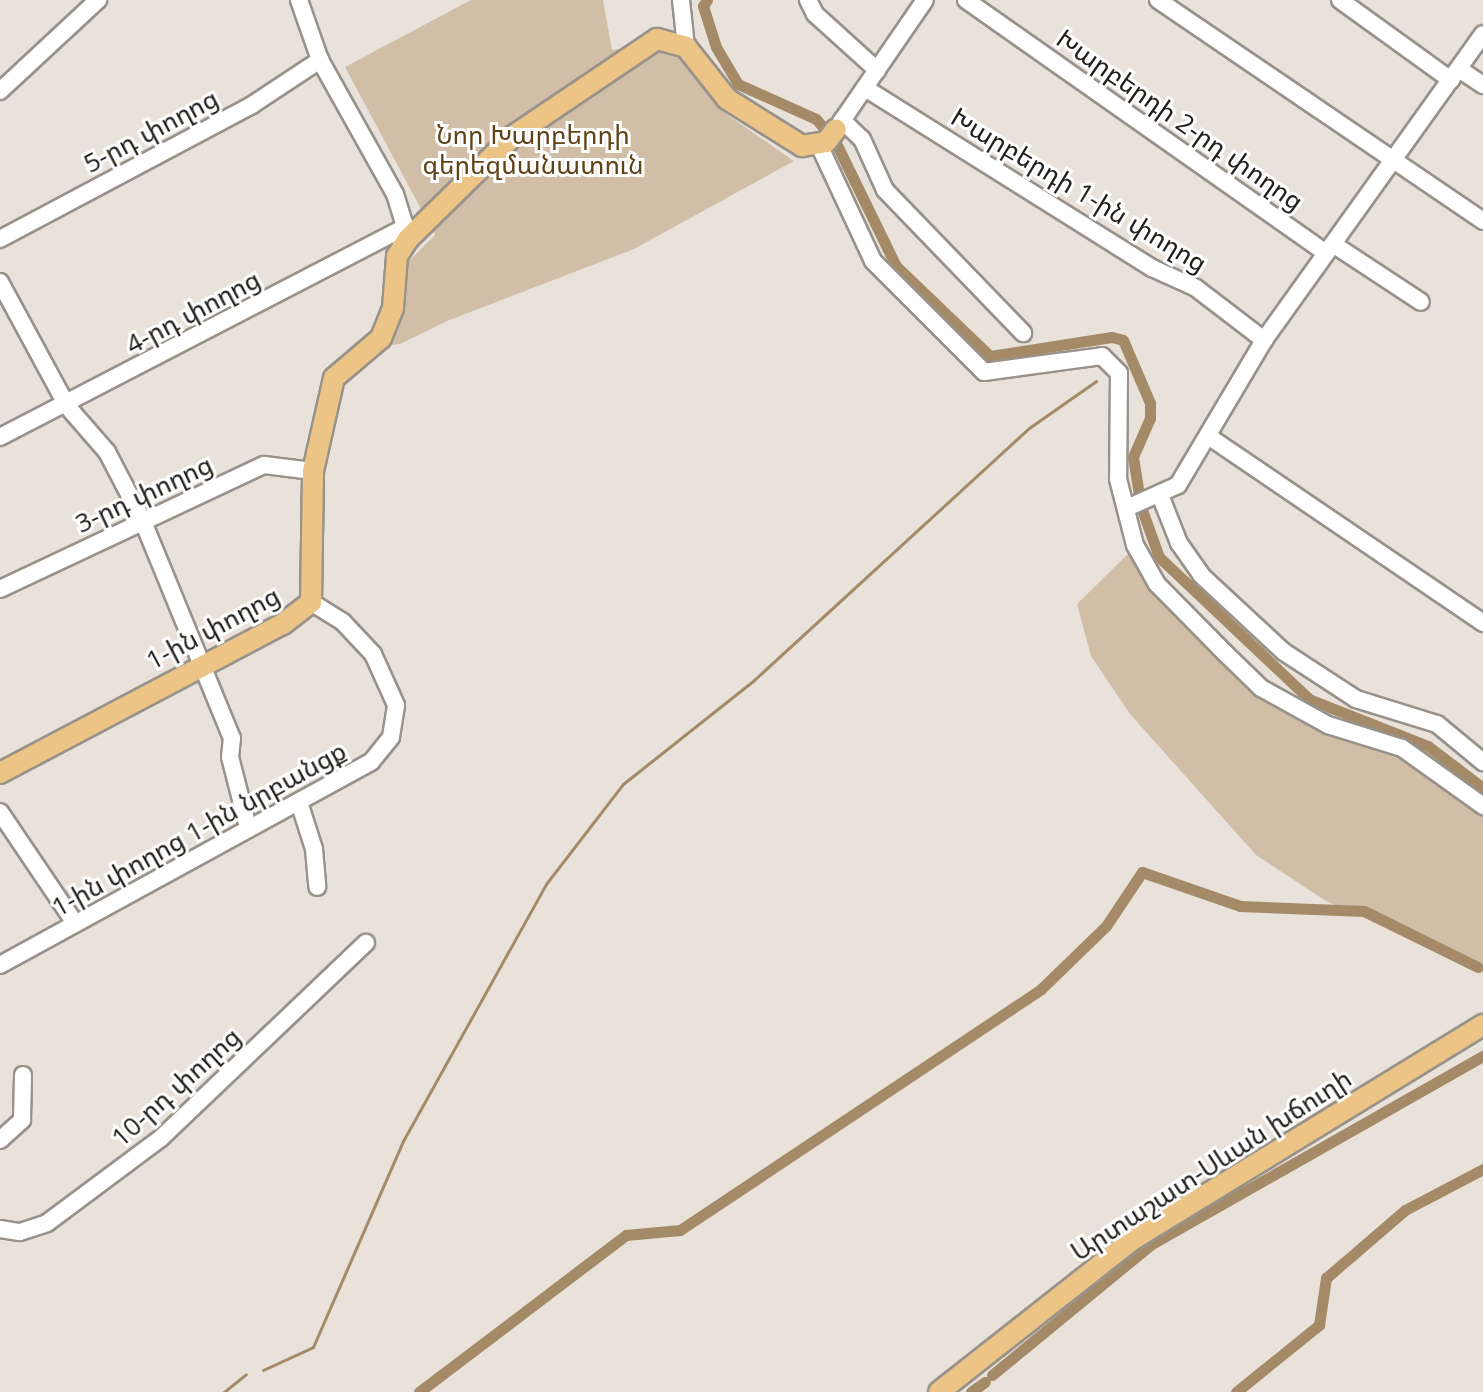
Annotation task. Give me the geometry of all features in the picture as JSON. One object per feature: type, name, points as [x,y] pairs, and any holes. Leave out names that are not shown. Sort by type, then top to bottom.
[{"type":"main road","name":"1-ին փողոց","points":[[0,773],[283,624],[311,602],[313,471],[334,378],[381,338],[393,308],[397,256],[407,233],[513,136],[629,55],[657,39],[686,47]]},
{"type":"main road","points":[[686,47],[727,99],[802,146],[831,134]]},
{"type":"main road","name":"Արտաշատ-Սևան խճուղի","points":[[939,1392],[1132,1240],[1483,1025]]},
{"type":"street","points":[[0,91],[98,0]]},
{"type":"street","points":[[681,0],[686,47]]},
{"type":"street","points":[[808,0],[815,14],[877,70]]},
{"type":"street","points":[[831,134],[925,0]]},
{"type":"street","name":"Խարբերդի 2-րդ փողոց","points":[[966,0],[1330,248],[1421,302]]},
{"type":"street","points":[[1158,0],[1483,221]]},
{"type":"street","points":[[1340,0],[1455,74],[1483,85]]},
{"type":"street","points":[[305,3],[320,60],[395,194],[407,233]]},
{"type":"street","points":[[1127,508],[1178,485],[1264,340],[1483,34]]},
{"type":"street","name":"5-րդ փողոց","points":[[0,239],[252,105],[320,60]]},
{"type":"street","name":"Խարբերդի 1-ին փողոց","points":[[865,88],[1152,268],[1196,288],[1264,340]]},
{"type":"street","points":[[831,134],[862,139],[885,190],[1023,333]]},
{"type":"street","points":[[831,134],[873,261],[984,372],[1102,356],[1119,373],[1118,479],[1135,545],[1157,584],[1261,688],[1328,725],[1402,748],[1483,806]]},
{"type":"street","name":"4-րդ փողոց","points":[[0,437],[407,233]]},
{"type":"street","points":[[0,282],[67,406],[107,452],[142,519],[199,666],[232,738],[230,757],[248,827]]},
{"type":"street","points":[[1208,436],[1483,623]]},
{"type":"street","name":"3-րդ փողոց","points":[[0,589],[142,519],[264,465],[313,471]]},
{"type":"street","points":[[1160,495],[1179,543],[1201,575],[1284,652],[1356,699],[1437,724],[1483,762]]},
{"type":"street","name":"1-ին փողոց 1-ին նրբանցք","points":[[0,965],[371,762],[391,737],[396,705],[373,654],[343,622],[311,602]]},
{"type":"street","points":[[299,802],[314,849],[317,887]]},
{"type":"street","points":[[0,812],[75,923]]},
{"type":"street","name":"10-րդ փողոց","points":[[0,1229],[20,1232],[47,1223],[161,1138],[366,943]]},
{"type":"street","points":[[0,1140],[22,1120],[23,1075]]},
{"type":"green space","name":"Նոր Խարբերդի գերեզմանատուն","points":[[471,0],[603,0],[612,50],[673,40],[722,111],[794,161],[634,249],[447,321],[400,344],[383,346],[404,308],[399,271],[435,235],[345,67]]},
{"type":"green space","points":[[1132,550],[1245,675],[1322,727],[1402,745],[1483,810],[1483,963],[1475,966],[1326,901],[1256,855],[1130,714],[1091,656],[1077,604]]},
{"type":"waterway","points":[[707,0],[703,6],[716,47],[738,84],[816,119],[835,141],[896,266],[990,356],[1112,337],[1123,340],[1150,403],[1150,418],[1133,457],[1141,507],[1159,557],[1309,699],[1428,746],[1483,788]]},
{"type":"waterway","points":[[263,1370],[313,1347],[403,1141],[546,884],[623,784],[754,680],[1029,428],[1096,381]]},
{"type":"waterway","points":[[419,1392],[626,1235],[680,1230],[1041,989],[1106,926],[1142,872],[1240,906],[1364,911],[1478,967]]},
{"type":"waterway","points":[[992,1375],[1150,1245],[1483,1056]]},
{"type":"waterway","points":[[1236,1392],[1319,1325],[1326,1278],[1405,1210],[1483,1169]]},
{"type":"waterway","points":[[224,1392],[246,1374]]},
{"type":"waterway","points":[[971,1392],[985,1382]]}]
